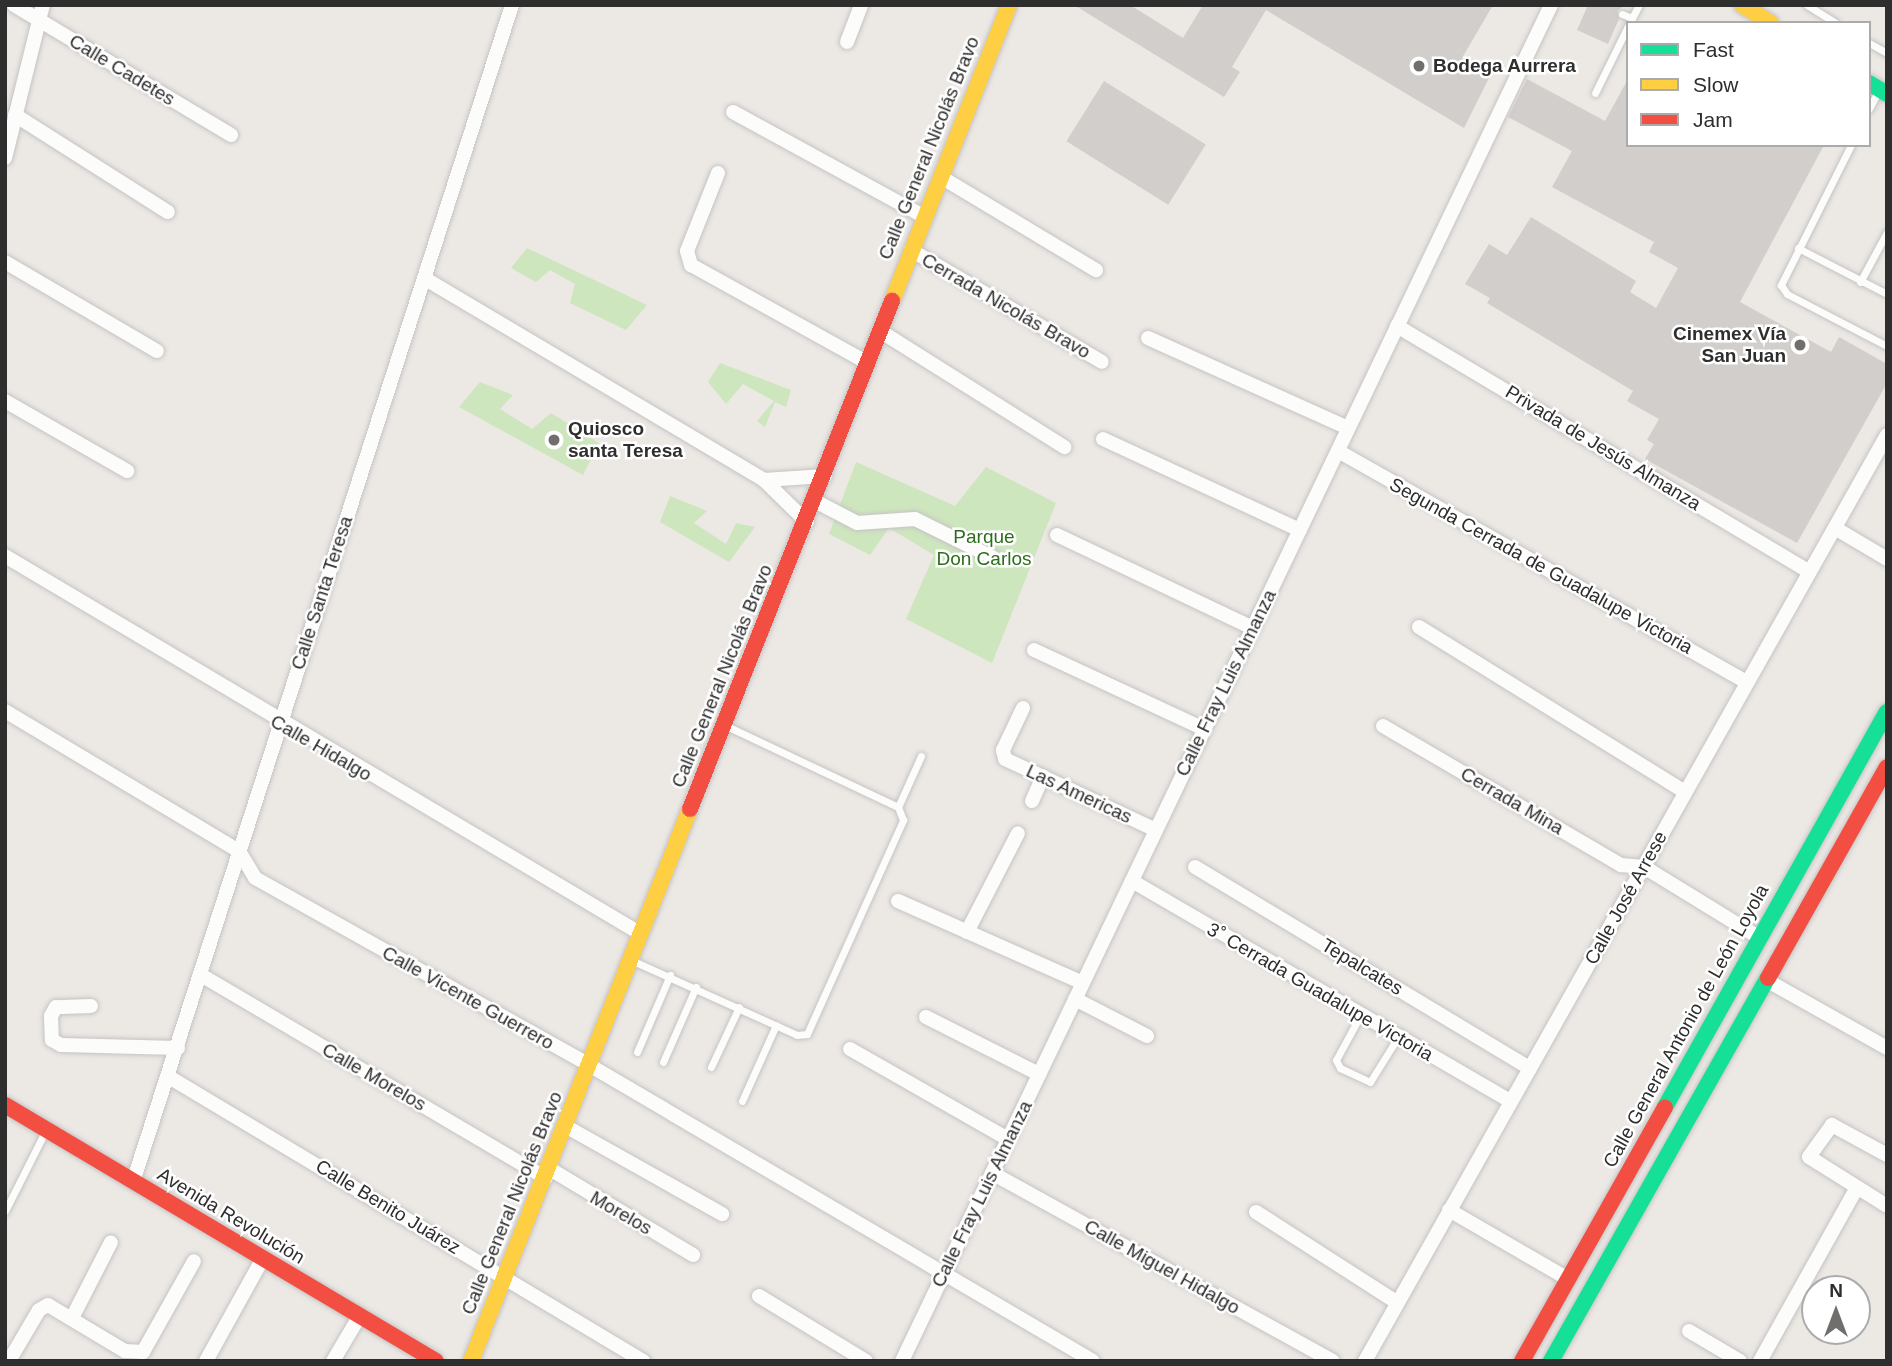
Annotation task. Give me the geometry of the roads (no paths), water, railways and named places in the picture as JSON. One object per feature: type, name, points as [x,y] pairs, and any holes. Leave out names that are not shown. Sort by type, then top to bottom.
[{"type":"street","name":"Calle Cadetes","points":[[14,5],[231,135]]},
{"type":"street","points":[[5,158],[43,5]]},
{"type":"street","name":"Calle Santa Teresa","points":[[133,1182],[512,5]]},
{"type":"street","points":[[847,42],[861,5]]},
{"type":"street","name":"Calle General Nicolás Bravo","points":[[471,1361],[567,1127],[630,960],[807,522],[911,250],[1009,5]]},
{"type":"street","name":"Calle Fray Luis Almanza","points":[[902,1361],[1551,5]]},
{"type":"street","points":[[1742,5],[1768,21]]},
{"type":"street","points":[[733,112],[925,217]]},
{"type":"street","points":[[15,115],[168,212]]},
{"type":"street","points":[[718,173],[687,251],[691,265],[868,363]]},
{"type":"street","points":[[941,177],[1096,270]]},
{"type":"street","name":"Cerrada Nicolás Bravo","points":[[911,250],[1102,362]]},
{"type":"street","points":[[5,262],[157,352]]},
{"type":"street","points":[[424,278],[764,480],[807,522]]},
{"type":"street","name":"Privada de Jesús Almanza","points":[[1398,326],[1808,571]]},
{"type":"street","points":[[880,331],[1064,447]]},
{"type":"street","points":[[1148,338],[1349,428]]},
{"type":"street","points":[[5,401],[127,471]]},
{"type":"street","name":"Calle José Arrese","points":[[1364,1361],[1644,867],[1744,681],[1887,435]]},
{"type":"street","points":[[1103,439],[1300,530]]},
{"type":"street","name":"Segunda Cerrada de Guadalupe Victoria","points":[[1338,451],[1744,681]]},
{"type":"street","points":[[764,480],[824,476]]},
{"type":"street","points":[[815,501],[857,523],[915,519],[994,558]]},
{"type":"street","points":[[1835,528],[1887,559]]},
{"type":"street","points":[[1057,535],[1253,628]]},
{"type":"street","name":"Calle Hidalgo","points":[[5,556],[279,724],[641,934]]},
{"type":"street","points":[[1419,626],[1683,791]]},
{"type":"street","points":[[1034,650],[1204,729]]},
{"type":"street","name":"Las Americas","points":[[1023,708],[1002,756],[1156,830]]},
{"type":"street","name":"Calle Vicente Guerrero","points":[[5,711],[239,851],[255,878],[589,1065],[1093,1361]]},
{"type":"street","name":"Calle General Antonio de León Loyola","points":[[1522,1361],[1887,712]]},
{"type":"street","name":"Cerrada Mina","points":[[1383,726],[1621,865],[1644,867],[1760,938]]},
{"type":"street","points":[[1551,1361],[1887,767]]},
{"type":"street","points":[[1032,801],[1043,776]]},
{"type":"street","points":[[967,932],[1018,834]]},
{"type":"street","name":"Tepalcates","points":[[1195,867],[1530,1068]]},
{"type":"street","name":"3˚ Cerrada Guadalupe Victoria","points":[[1132,881],[1510,1101]]},
{"type":"street","points":[[898,901],[1083,983]]},
{"type":"street","name":"Calle Morelos","points":[[201,975],[548,1174]]},
{"type":"street","points":[[1768,981],[1887,1048]]},
{"type":"street","points":[[1075,999],[1147,1036]]},
{"type":"street","points":[[91,1006],[56,1007],[51,1016],[52,1040],[61,1045],[178,1048]]},
{"type":"street","points":[[926,1017],[1039,1074]]},
{"type":"street","points":[[850,1049],[1008,1139]]},
{"type":"street","name":"Calle Benito Juárez","points":[[169,1077],[643,1361]]},
{"type":"street","name":"Avenida Revolución","points":[[5,1105],[436,1361]]},
{"type":"street","points":[[1887,1155],[1839,1126],[1826,1128],[1809,1157],[1887,1206]]},
{"type":"street","points":[[567,1127],[722,1214]]},
{"type":"street","name":"Calle Miguel Hidalgo","points":[[992,1173],[1333,1361]]},
{"type":"street","name":"Morelos","points":[[548,1174],[693,1255]]},
{"type":"street","points":[[1760,1361],[1857,1189]]},
{"type":"street","points":[[1449,1210],[1568,1279]]},
{"type":"street","points":[[1256,1212],[1396,1302]]},
{"type":"street","points":[[72,1318],[111,1242]]},
{"type":"street","points":[[206,1361],[262,1259]]},
{"type":"street","points":[[9,1361],[43,1306],[72,1318],[122,1356],[143,1352],[194,1261]]},
{"type":"street","points":[[759,1296],[866,1361]]},
{"type":"street","points":[[333,1361],[359,1317]]},
{"type":"street","points":[[1689,1331],[1740,1361]]},
{"type":"lane","points":[[1631,21],[1639,5]]},
{"type":"lane","points":[[1807,5],[1833,21]]},
{"type":"lane","points":[[1622,14],[1629,21]]},
{"type":"lane","points":[[1595,93],[1626,30]]},
{"type":"lane","points":[[1871,44],[1887,53]]},
{"type":"lane","points":[[1850,147],[1798,248],[1783,290],[1887,346]]},
{"type":"lane","points":[[1860,282],[1887,232]]},
{"type":"lane","points":[[1798,248],[1887,294]]},
{"type":"lane","points":[[630,960],[670,975],[802,1036],[810,1030],[903,820],[898,807],[725,725]]},
{"type":"lane","points":[[898,807],[921,756]]},
{"type":"lane","points":[[637,1052],[670,975]]},
{"type":"lane","points":[[663,1062],[696,987]]},
{"type":"lane","points":[[710,1067],[739,1007]]},
{"type":"lane","points":[[1360,1016],[1336,1060],[1340,1068],[1370,1082],[1398,1037]]},
{"type":"lane","points":[[742,1101],[776,1025]]},
{"type":"lane","points":[[5,1211],[46,1130]]},
{"type":"place","name":"Bodega Aurrera","points":[[1419,66]]},
{"type":"place","name":"Cinemex Vía San Juan","points":[[1800,345]]},
{"type":"place","name":"Quiosco santa Teresa","points":[[554,440]]},
{"type":"park label","name":"Parque Don Carlos","points":[[984,548]]}]
